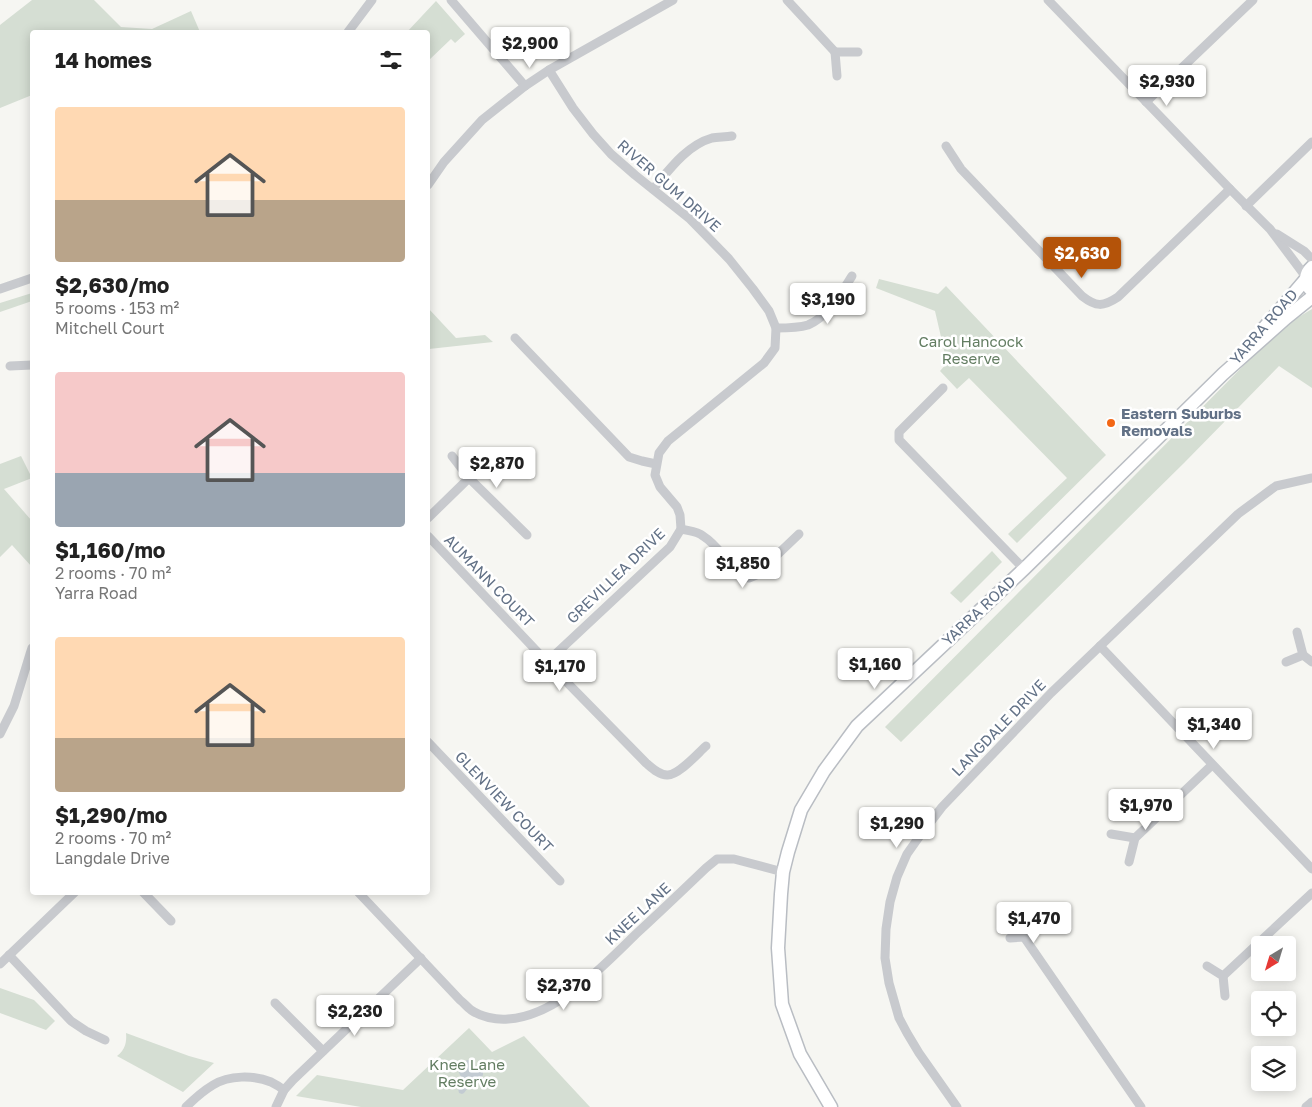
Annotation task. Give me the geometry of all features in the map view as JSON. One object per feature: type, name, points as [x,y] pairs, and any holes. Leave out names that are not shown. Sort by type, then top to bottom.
[{"type":"main road","points":[[1308,274],[1308,287],[1312,291]]},
{"type":"main road","name":"YARRA ROAD","points":[[1223,374],[1280,310],[1308,274]]},
{"type":"main road","name":"YARRA ROAD","points":[[827,1106],[800,1054],[782,1004],[778,948],[783,872],[788,852],[801,810],[824,771],[857,726],[1024,569],[1223,374],[1286,318],[1312,298]]},
{"type":"street","points":[[350,30],[372,0]]},
{"type":"street","points":[[451,0],[525,86]]},
{"type":"street","points":[[430,182],[444,162],[482,120],[525,86],[549,70],[673,0]]},
{"type":"street","points":[[787,0],[835,52],[837,76]]},
{"type":"street","points":[[1048,0],[1270,229],[1308,274]]},
{"type":"street","points":[[1146,102],[1253,0]]},
{"type":"street","points":[[835,52],[858,52]]},
{"type":"street","name":"RIVER GUM DRIVE","points":[[549,70],[573,108],[611,154],[690,219],[729,260],[753,289],[768,311],[776,328]]},
{"type":"street","points":[[653,189],[677,161],[697,145],[712,138],[732,136]]},
{"type":"street","points":[[1246,206],[1312,142]]},
{"type":"street","points":[[946,146],[961,170],[1082,296],[1091,303],[1096,304],[1110,303],[1118,298],[1230,189]]},
{"type":"street","points":[[1270,229],[1304,251],[1312,259]]},
{"type":"street","points":[[798,534],[756,575],[749,578],[741,575],[711,542],[702,535],[681,529],[680,515],[677,507],[660,488],[657,481],[655,475],[656,464],[659,453],[668,441],[764,363],[775,348],[776,328],[797,327],[809,324],[820,317],[833,303],[852,276]]},
{"type":"street","points":[[0,289],[30,279]]},
{"type":"street","points":[[514,338],[629,457],[656,464]]},
{"type":"street","points":[[10,366],[30,365]]},
{"type":"street","points":[[943,388],[899,432],[899,440],[1024,569]]},
{"type":"street","points":[[452,456],[470,478],[527,535]]},
{"type":"street","points":[[430,516],[470,478]]},
{"type":"street","name":"LANGDALE DRIVE","points":[[956,1107],[907,1034],[899,1018],[888,983],[885,958],[886,929],[890,902],[897,877],[907,854],[942,807],[1051,693],[1238,514],[1276,486],[1312,478]]},
{"type":"street","name":"GREVILLEA DRIVE","points":[[547,662],[670,547],[681,529]]},
{"type":"street","name":"AUMANN COURT","points":[[430,538],[547,662],[658,773],[668,776],[678,771],[706,746]]},
{"type":"street","points":[[1297,632],[1304,655],[1312,662]]},
{"type":"street","points":[[1100,646],[1312,869]]},
{"type":"street","points":[[0,734],[14,706],[30,654]]},
{"type":"street","points":[[1286,662],[1304,655]]},
{"type":"street","name":"GLENVIEW COURT","points":[[430,744],[560,881]]},
{"type":"street","points":[[1129,862],[1135,838],[1212,765]]},
{"type":"street","points":[[1111,834],[1135,838]]},
{"type":"street","name":"KNEE LANE","points":[[361,895],[460,1000],[472,1010],[487,1017],[508,1019],[529,1015],[550,1006],[575,990],[595,974],[717,859],[734,859],[783,872]]},
{"type":"street","points":[[1223,976],[1312,893]]},
{"type":"street","points":[[0,964],[73,895]]},
{"type":"street","points":[[147,895],[171,921]]},
{"type":"street","points":[[1029,916],[1024,937],[1141,1107]]},
{"type":"street","points":[[1010,938],[1024,937]]},
{"type":"street","points":[[9,956],[71,1021],[105,1040]]},
{"type":"street","points":[[276,1107],[284,1090],[293,1080],[421,958]]},
{"type":"street","points":[[1207,966],[1223,976]]},
{"type":"street","points":[[1223,976],[1225,996]]},
{"type":"street","points":[[275,1003],[323,1051]]},
{"type":"street","points":[[186,1107],[214,1084],[231,1079],[248,1077],[259,1079],[270,1082],[284,1090]]},
{"type":"street","points":[[1306,1107],[1312,1102]]},
{"type":"green space","points":[[32,0],[94,0],[121,27],[152,29],[191,11],[199,30],[30,30],[30,96],[0,108],[0,25]]},
{"type":"green space","points":[[436,1],[465,34],[455,43],[451,39],[430,59],[430,30],[409,30]]},
{"type":"green space","name":"Carol Hancock Reserve","points":[[879,279],[938,294],[946,286],[1106,455],[1017,543],[1008,534],[1067,478],[969,378],[957,389],[940,371],[947,363],[935,311],[876,288]]},
{"type":"green space","points":[[30,294],[30,302],[0,312],[0,303]]},
{"type":"green space","points":[[1312,309],[1312,388],[1279,366],[1184,463],[901,742],[885,727],[1262,347],[1292,321]]},
{"type":"green space","points":[[430,310],[456,338],[485,335],[493,342],[430,349]]},
{"type":"green space","points":[[21,456],[30,474],[30,479],[4,489],[30,519],[30,565],[12,545],[0,557],[0,464]]},
{"type":"green space","points":[[992,551],[1002,562],[961,603],[950,593]]},
{"type":"green space","points":[[0,988],[34,1000],[55,1021],[46,1030],[0,1013]]},
{"type":"green space","name":"Knee Lane Reserve","points":[[469,1028],[492,1052],[524,1036],[590,1107],[361,1107],[296,1096],[317,1075],[403,1090]]},
{"type":"green space","points":[[126,1033],[214,1063],[183,1092],[117,1056],[125,1046]]},
{"type":"shaded area","points":[[468,1060],[474,1063],[473,1068],[475,1072],[483,1072],[483,1075],[477,1083],[471,1084],[462,1094],[458,1091],[461,1077],[456,1066]]},
{"type":"place","name":"Eastern Suburbs Removals","points":[[1111,423]]}]
